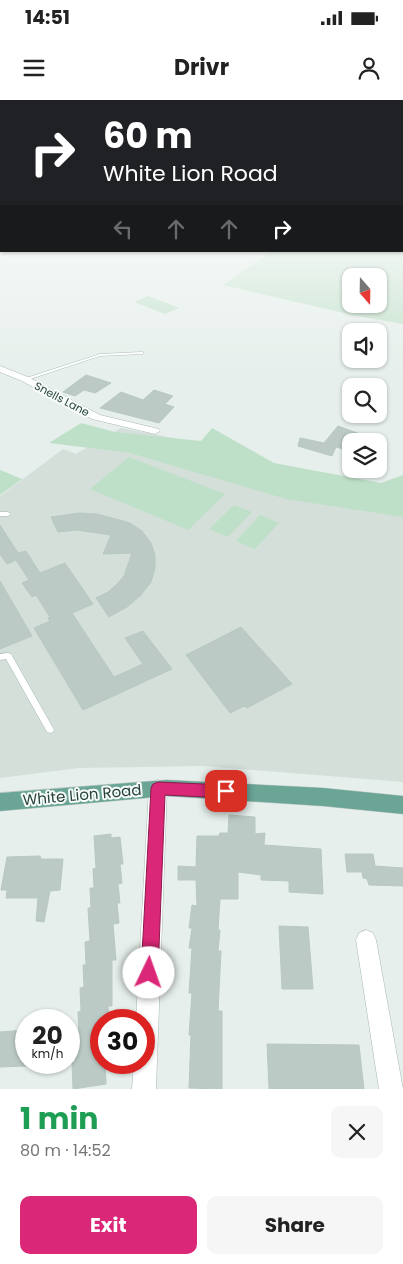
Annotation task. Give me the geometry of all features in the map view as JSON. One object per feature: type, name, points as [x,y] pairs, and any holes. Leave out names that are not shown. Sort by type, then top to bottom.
[{"type":"main road","name":"White Lion Road","points":[[0,802],[158,788],[323,797],[403,805]]},
{"type":"street","name":"Snells Lane","points":[[0,370],[25,379],[96,417],[155,430]]},
{"type":"street","points":[[144,1089],[158,788]]},
{"type":"street","points":[[366,940],[391,1089]]},
{"type":"lane","points":[[25,379],[100,355],[141,353]]},
{"type":"lane","points":[[0,514],[8,514]]},
{"type":"lane","points":[[0,657],[8,656],[50,730]]},
{"type":"shaded area","points":[[121,428],[199,443],[403,507],[403,782],[203,766],[79,768],[0,778],[0,496],[63,449],[76,454]]},
{"type":"green space","points":[[228,286],[342,286],[342,313]]},
{"type":"green space","points":[[388,286],[403,286],[403,324],[344,313],[387,313]]},
{"type":"green space","points":[[148,296],[179,308],[165,314],[134,302]]},
{"type":"green space","points":[[81,423],[115,432],[201,441],[212,428],[274,463],[342,476],[342,478],[354,478],[381,483],[403,475],[403,517],[286,499],[130,453],[49,443]]},
{"type":"green space","points":[[129,457],[225,494],[188,530],[90,489]]},
{"type":"green space","points":[[0,470],[22,479],[0,495]]},
{"type":"green space","points":[[234,505],[252,512],[228,537],[209,529]]},
{"type":"green space","points":[[260,515],[279,523],[255,549],[236,541]]},
{"type":"building","points":[[86,375],[111,383],[95,393],[84,390],[75,396],[63,392]]},
{"type":"building","points":[[154,390],[173,396],[165,404],[174,407],[159,423],[100,408],[121,392],[143,400]]},
{"type":"building","points":[[338,426],[357,433],[342,433],[342,449],[336,447],[332,456],[298,446],[300,438],[324,443]]},
{"type":"building","points":[[79,513],[97,514],[130,523],[142,531],[151,543],[155,555],[155,568],[151,582],[141,595],[127,607],[109,617],[96,598],[108,592],[124,576],[132,553],[103,554],[111,535],[77,530],[58,532],[51,517]]},
{"type":"building","points":[[0,525],[18,553],[26,551],[40,573],[65,563],[93,604],[72,613],[114,677],[143,664],[125,638],[143,631],[172,669],[83,710],[34,628],[50,621],[48,618],[50,617],[36,595],[32,597],[22,583],[29,580],[16,560],[7,564],[0,554]]},
{"type":"building","points":[[0,581],[32,636],[0,649]]},
{"type":"building","points":[[241,627],[292,684],[247,708],[244,706],[230,713],[186,655]]},
{"type":"building","points":[[229,815],[255,817],[255,834],[265,833],[264,845],[321,849],[323,894],[289,892],[289,881],[261,880],[261,875],[238,872],[238,899],[220,899],[218,951],[221,951],[218,1011],[222,1011],[222,1089],[189,1088],[191,1035],[189,1035],[192,993],[189,993],[192,948],[189,948],[192,928],[189,928],[192,905],[197,906],[196,880],[178,880],[178,866],[196,867],[197,836],[219,836],[220,833],[228,833]]},
{"type":"building","points":[[111,834],[111,838],[120,837],[123,864],[120,864],[122,883],[118,884],[120,903],[117,903],[119,923],[113,924],[116,960],[112,960],[112,1006],[108,1006],[108,1009],[90,1009],[90,1074],[106,1074],[106,1084],[73,1089],[72,1074],[80,1074],[80,988],[84,987],[83,965],[86,965],[85,942],[90,941],[88,908],[91,908],[90,888],[94,888],[93,869],[96,868],[94,836]]},
{"type":"building","points":[[345,854],[373,854],[375,866],[403,868],[403,886],[369,885],[367,879],[363,878],[362,872],[347,872]]},
{"type":"building","points":[[40,856],[41,859],[63,859],[60,890],[50,891],[44,922],[36,921],[38,898],[6,898],[7,890],[1,890],[7,857]]},
{"type":"building","points":[[279,926],[308,927],[313,989],[282,989]]},
{"type":"building","points":[[15,1031],[15,1066],[0,1067],[0,1032]]},
{"type":"building","points":[[267,1044],[359,1045],[364,1089],[269,1089]]},
{"type":"route","points":[[149,973],[158,788],[226,791]]}]
